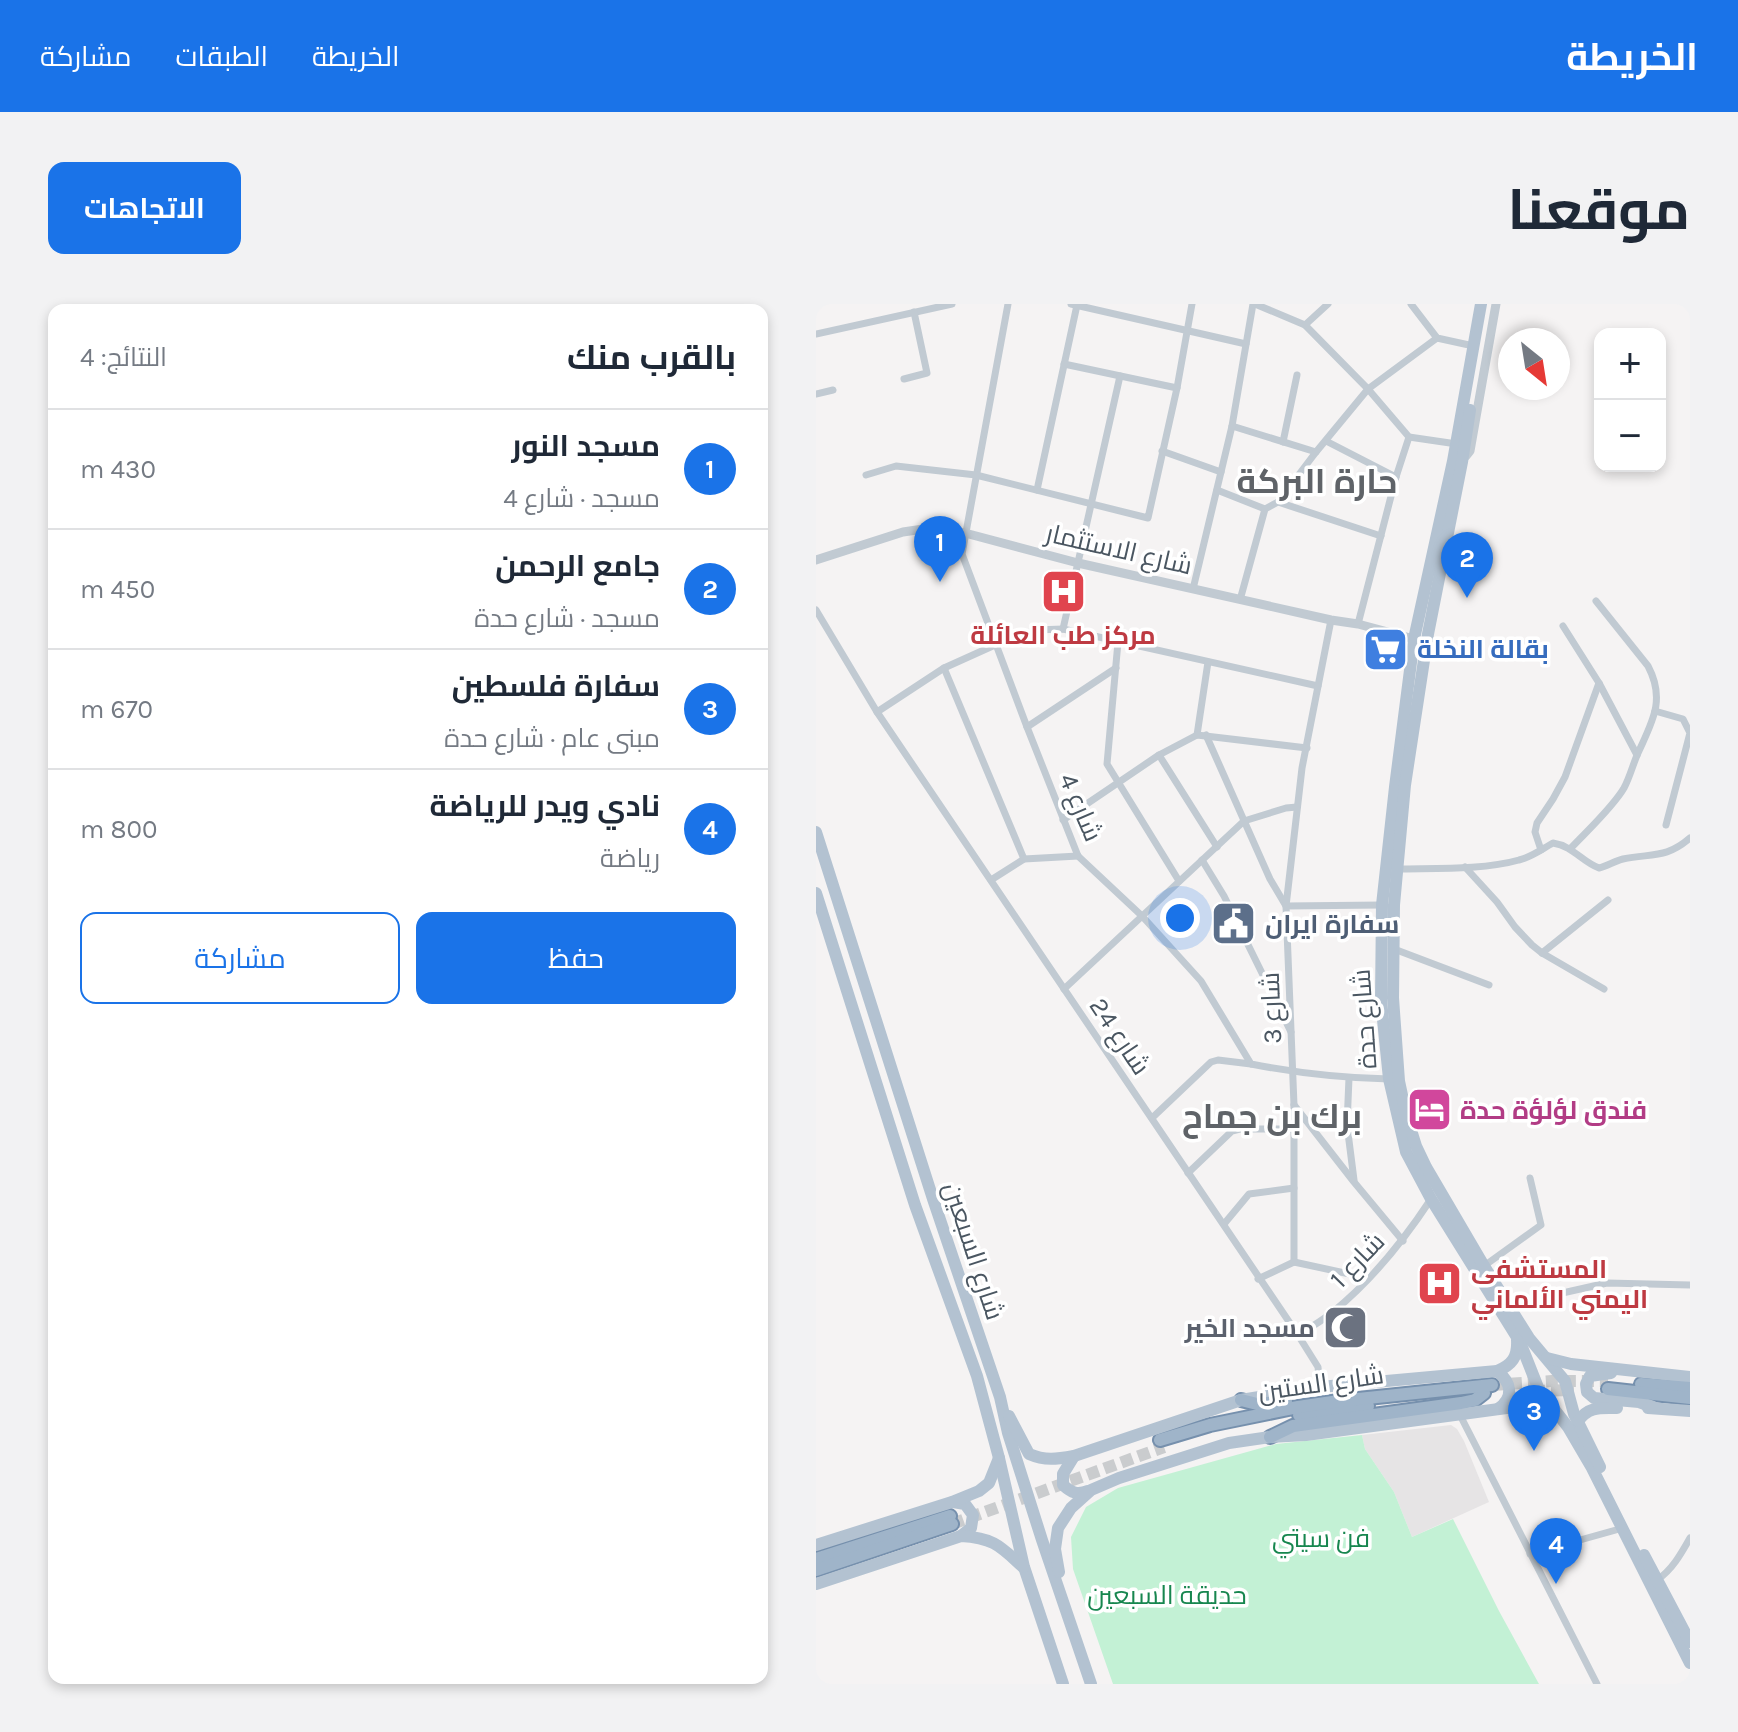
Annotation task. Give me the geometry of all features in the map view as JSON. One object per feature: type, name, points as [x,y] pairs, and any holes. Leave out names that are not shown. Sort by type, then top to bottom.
[{"type":"highway","points":[[1241,1400],[1266,1404],[1463,1380],[1487,1389],[1475,1400],[1293,1426],[1270,1437]]},
{"type":"highway","points":[[1690,1388],[1608,1385],[1690,1398]]},
{"type":"highway","name":"شارع الستين","points":[[1162,1443],[1262,1421],[1487,1389]]},
{"type":"highway","points":[[816,1559],[951,1520],[816,1570]]},
{"type":"main road","name":"شارع حدة","points":[[1482,304],[1405,785],[1394,905],[1393,998],[1399,1081],[1431,1199],[1516,1336],[1539,1390],[1568,1427],[1592,1468],[1690,1663]]},
{"type":"main road","name":"شارع حدة","points":[[1458,462],[1414,639],[1382,905],[1381,1000],[1389,1079],[1406,1152],[1422,1170],[1529,1338],[1565,1381],[1578,1421],[1690,1642]]},
{"type":"main road","name":"شارع السبعين","points":[[816,832],[1091,1684]]},
{"type":"main road","name":"شارع السبعين","points":[[816,893],[915,1205],[977,1376],[1024,1567],[1063,1684]]},
{"type":"main road","points":[[915,1205],[926,1208],[933,1199]]},
{"type":"main road","points":[[926,1238],[933,1228],[945,1232]]},
{"type":"main road","points":[[1000,1397],[1029,1454],[1053,1460],[1074,1456],[1241,1400],[1320,1387],[1497,1371],[1507,1367],[1515,1358],[1516,1336]]},
{"type":"main road","points":[[1545,1357],[1558,1362],[1690,1377]]},
{"type":"main road","points":[[1497,1371],[1508,1382],[1510,1390],[1508,1399],[1498,1409]]},
{"type":"main road","points":[[1626,1371],[1590,1376],[1586,1384],[1587,1392],[1599,1399],[1690,1411]]},
{"type":"main road","points":[[1074,1456],[1063,1474],[1063,1485],[1071,1492],[1081,1493],[1209,1449],[1270,1437],[1306,1435],[1544,1403],[1549,1405]]},
{"type":"main road","points":[[1578,1421],[1595,1408],[1653,1407]]},
{"type":"main road","points":[[816,1545],[979,1491],[991,1479],[999,1458]]},
{"type":"main road","points":[[1063,1603],[1055,1549],[1058,1528],[1071,1508],[1091,1490]]},
{"type":"main road","points":[[816,1584],[961,1536],[971,1528],[973,1515],[965,1504],[952,1502]]},
{"type":"main road","points":[[961,1536],[989,1540],[1024,1567]]},
{"type":"street","points":[[816,334],[952,304]]},
{"type":"street","name":"شارع 4","points":[[1008,304],[962,554],[1078,856],[1142,916],[1201,981],[1251,1064]]},
{"type":"street","points":[[1128,316],[1131,304]]},
{"type":"street","points":[[866,475],[896,466],[976,475],[1148,518],[1192,304]]},
{"type":"street","points":[[1193,589],[1232,426],[1254,304],[1305,325],[1368,389],[1409,437],[1450,443]]},
{"type":"street","points":[[1305,325],[1328,304]]},
{"type":"street","points":[[1411,304],[1437,338],[1469,345]]},
{"type":"street","points":[[1482,304],[1469,345],[1450,443],[1449,456],[1458,462],[1470,451],[1496,304]]},
{"type":"street","points":[[1037,490],[1074,305],[1246,344]]},
{"type":"street","points":[[904,379],[927,373],[914,312]]},
{"type":"street","points":[[1240,600],[1265,509],[1278,502],[1368,389],[1437,338]]},
{"type":"street","points":[[1064,364],[1177,388]]},
{"type":"street","points":[[1283,442],[1297,375]]},
{"type":"street","points":[[1063,629],[1120,376]]},
{"type":"street","points":[[816,394],[833,390]]},
{"type":"street","points":[[1232,426],[1316,452]]},
{"type":"street","points":[[1358,624],[1409,437]]},
{"type":"street","points":[[1326,441],[1396,477]]},
{"type":"street","points":[[1162,451],[1221,472]]},
{"type":"street","points":[[1217,490],[1265,509]]},
{"type":"street","points":[[1278,502],[1381,536]]},
{"type":"street","name":"شارع الاستثمار","points":[[816,560],[903,532],[930,528],[965,533],[1078,563],[1414,639]]},
{"type":"street","points":[[1571,848],[1624,789],[1653,724],[1658,699],[1655,678],[1648,666],[1596,601]]},
{"type":"street","name":"شارع 24","points":[[816,610],[877,712],[1298,1335],[1318,1367],[1320,1387]]},
{"type":"street","name":"شارع 3","points":[[1294,1262],[1294,1105],[1286,906],[1297,807],[1331,620]]},
{"type":"street","points":[[1563,626],[1599,683],[1637,755]]},
{"type":"street","points":[[877,712],[944,668],[1036,630],[1063,629],[1318,686]]},
{"type":"street","points":[[1118,642],[1107,764],[1179,881]]},
{"type":"street","points":[[1208,662],[1202,735],[1270,879],[1286,906],[1382,905]]},
{"type":"street","points":[[944,668],[1024,859]]},
{"type":"street","points":[[1027,727],[1116,668]]},
{"type":"street","points":[[1541,850],[1535,832],[1537,823],[1565,777],[1599,683]]},
{"type":"street","points":[[1655,711],[1683,719],[1690,733],[1666,825]]},
{"type":"street","points":[[1063,820],[1159,755],[1202,735],[1307,748]]},
{"type":"street","points":[[1159,755],[1217,847]]},
{"type":"street","points":[[1064,989],[1244,821],[1297,807]]},
{"type":"street","points":[[1397,869],[1465,867],[1517,861],[1553,843],[1571,848],[1599,868],[1621,860],[1664,854],[1688,842]]},
{"type":"street","points":[[991,880],[1024,859],[1078,856]]},
{"type":"street","points":[[1202,860],[1224,896],[1292,1035]]},
{"type":"street","points":[[1465,867],[1515,927],[1542,953],[1604,989]]},
{"type":"street","points":[[1542,953],[1608,900]]},
{"type":"street","points":[[1394,949],[1489,985]]},
{"type":"street","points":[[1152,1118],[1211,1062],[1218,1060],[1293,1072],[1389,1079]]},
{"type":"street","points":[[1349,1078],[1347,1125],[1354,1182]]},
{"type":"street","points":[[1294,1105],[1403,1241]]},
{"type":"street","points":[[1188,1173],[1232,1131],[1293,1129]]},
{"type":"street","points":[[1484,1266],[1541,1225],[1530,1178]]},
{"type":"street","points":[[1224,1224],[1249,1194],[1294,1188]]},
{"type":"street","name":"شارع 1","points":[[1298,1335],[1334,1312],[1368,1278],[1403,1241],[1431,1199]]},
{"type":"street","points":[[1258,1279],[1294,1262],[1368,1278]]},
{"type":"street","points":[[1509,1305],[1607,1283],[1690,1285]]},
{"type":"street","points":[[1460,1415],[1597,1684]]},
{"type":"street","points":[[1530,1554],[1623,1528]]},
{"type":"street","points":[[1657,1580],[1681,1555],[1690,1538]]},
{"type":"shaded area","points":[[1451,1425],[1464,1441],[1489,1502],[1412,1537],[1394,1492],[1365,1449],[1362,1435]]},
{"type":"green space","points":[[1362,1435],[1365,1449],[1394,1492],[1412,1537],[1453,1519],[1539,1684],[1113,1684],[1073,1569],[1071,1537],[1086,1507],[1118,1488],[1276,1444]]},
{"type":"tunnel","points":[[1492,1385],[1608,1381]]},
{"type":"tunnel","points":[[1533,1391],[1574,1390]]},
{"type":"tunnel","points":[[952,1524],[1164,1447]]},
{"type":"place","name":"مسجد النور","points":[[940,582]]},
{"type":"place","name":"مركز طب العائلة","points":[[1063,592]]},
{"type":"place","name":"جامع الرحمن","points":[[1467,598]]},
{"type":"place","name":"بقالة النخلة","points":[[1386,649]]},
{"type":"place","name":"سفارة ايران","points":[[1234,924]]},
{"type":"place","name":"فندق لؤلؤة حدة","points":[[1429,1110]]},
{"type":"place","name":"المستشفى اليمني الألماني","points":[[1440,1284]]},
{"type":"place","name":"مسجد الخير","points":[[1346,1328]]},
{"type":"place","name":"سفارة فلسطين","points":[[1534,1451]]},
{"type":"place","name":"نادي ويدر للرياضة","points":[[1556,1584]]},
{"type":"district","name":"حارة البركة","points":[[1317,481]]},
{"type":"district","name":"برك بن جماح","points":[[1272,1116]]},
{"type":"park label","name":"فن سيتي","points":[[1321,1538]]},
{"type":"park label","name":"حديقة السبعين","points":[[1167,1595]]}]
